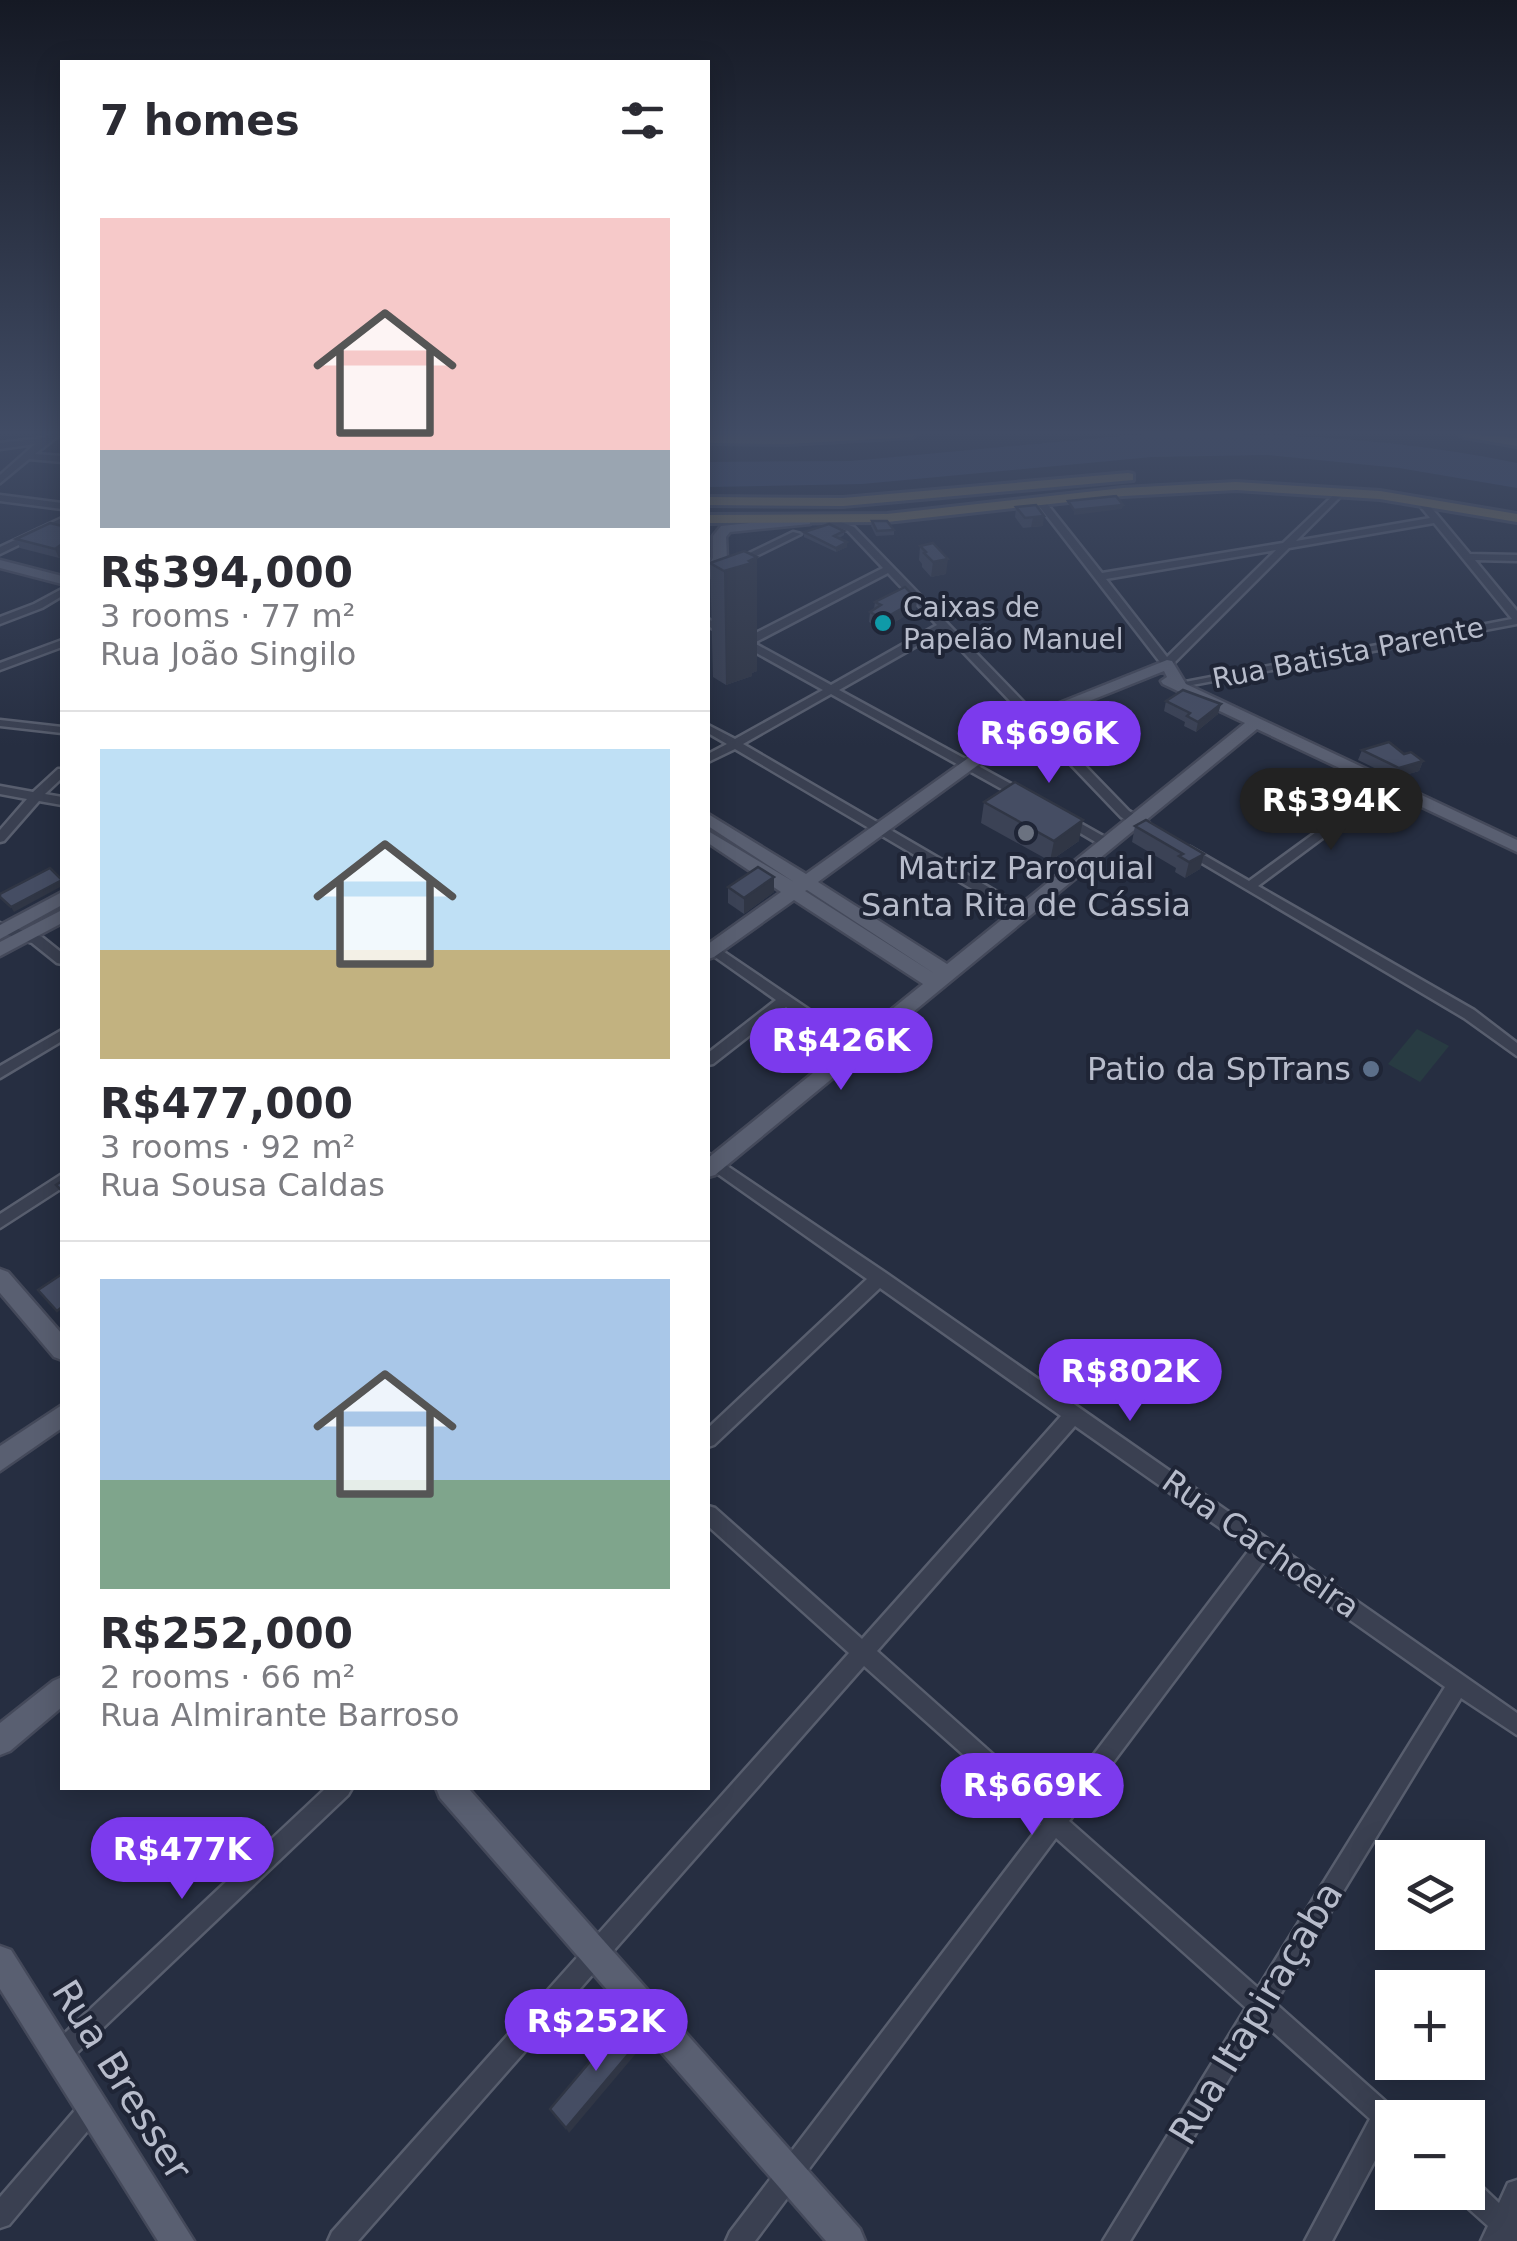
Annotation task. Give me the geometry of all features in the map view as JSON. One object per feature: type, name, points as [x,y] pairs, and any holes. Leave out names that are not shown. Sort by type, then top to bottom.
[{"type":"main road","points":[[710,567],[720,562],[720,538]]},
{"type":"main road","points":[[0,552],[60,568]]},
{"type":"main road","points":[[0,564],[60,579]]},
{"type":"main road","points":[[710,949],[1032,719],[1167,664],[1180,686]]},
{"type":"main road","points":[[1148,671],[1517,847]]},
{"type":"main road","points":[[710,1164],[1255,723]]},
{"type":"main road","points":[[710,820],[799,887]]},
{"type":"main road","points":[[710,837],[799,887],[942,979]]},
{"type":"main road","points":[[2,930],[60,899]]},
{"type":"main road","points":[[0,950],[60,917]]},
{"type":"main road","points":[[0,1278],[60,1348]]},
{"type":"main road","points":[[0,1460],[60,1417]]},
{"type":"main road","points":[[0,1741],[60,1692]]},
{"type":"main road","points":[[452,1790],[848,2241]]},
{"type":"main road","name":"Rua Bresser","points":[[0,1960],[177,2241]]},
{"type":"street","points":[[0,552],[29,538]]},
{"type":"street","points":[[710,567],[746,557],[782,538]]},
{"type":"street","points":[[859,538],[1032,719],[1136,822],[1155,832]]},
{"type":"street","points":[[1069,538],[1167,664],[1293,538]]},
{"type":"street","points":[[1099,577],[1335,538]]},
{"type":"street","points":[[1451,538],[1517,619]]},
{"type":"street","points":[[721,548],[746,557]]},
{"type":"street","points":[[1467,557],[1517,558]]},
{"type":"street","points":[[745,644],[888,569]]},
{"type":"street","points":[[0,621],[60,593]]},
{"type":"street","name":"Rua Batista Parente","points":[[1180,686],[1517,619]]},
{"type":"street","points":[[710,623],[1034,801]]},
{"type":"street","points":[[710,758],[943,626]]},
{"type":"street","points":[[0,667],[60,645]]},
{"type":"street","points":[[0,723],[60,730]]},
{"type":"street","points":[[710,729],[1023,914]]},
{"type":"street","points":[[0,838],[60,774]]},
{"type":"street","points":[[1249,887],[1386,785]]},
{"type":"street","points":[[0,790],[60,800]]},
{"type":"street","points":[[1050,811],[1108,844]]},
{"type":"street","points":[[1170,841],[1469,1014],[1517,1051]]},
{"type":"street","points":[[2,930],[28,935],[60,959]]},
{"type":"street","points":[[710,951],[856,1049]]},
{"type":"street","points":[[710,1058],[785,1000]]},
{"type":"street","points":[[0,1073],[60,1036]]},
{"type":"street","name":"Rua Cachoeira","points":[[710,1164],[880,1278],[1517,1726]]},
{"type":"street","points":[[0,1222],[60,1181]]},
{"type":"street","points":[[710,1438],[880,1278]]},
{"type":"street","points":[[341,2241],[1074,1414]]},
{"type":"street","points":[[710,1516],[1375,2107]]},
{"type":"street","points":[[739,2241],[1264,1546]]},
{"type":"street","name":"Rua Itapiraçaba","points":[[1116,2241],[1458,1684]]},
{"type":"street","points":[[58,2055],[338,1790]]},
{"type":"street","points":[[0,2216],[92,2108]]},
{"type":"street","points":[[1318,2241],[1375,2143]]},
{"type":"street","points":[[1505,2234],[1517,2192]]},
{"type":"street","points":[[1484,2210],[1505,2234]]},
{"type":"shaded area","points":[[1417,1029],[1449,1046],[1420,1082],[1388,1064]]},
{"type":"building","points":[[60,538],[60,545],[55,549],[16,539]]},
{"type":"building","points":[[815,538],[837,538],[847,542],[836,548]]},
{"type":"building","points":[[933,543],[948,559],[933,562],[924,553],[920,546]]},
{"type":"building","points":[[744,551],[757,557],[749,561],[752,563],[724,571],[710,563]]},
{"type":"building","points":[[905,587],[917,600],[883,619],[870,612],[881,605],[875,602]]},
{"type":"building","points":[[1183,690],[1221,704],[1198,722],[1187,716],[1190,713],[1166,701]]},
{"type":"building","points":[[1389,742],[1404,754],[1411,752],[1423,761],[1399,768],[1362,750]]},
{"type":"building","points":[[1015,782],[1083,820],[1054,841],[984,802]]},
{"type":"building","points":[[1146,820],[1204,854],[1189,862],[1179,856],[1183,854],[1135,826]]},
{"type":"building","points":[[758,867],[774,877],[744,898],[728,887]]},
{"type":"building","points":[[50,868],[60,878],[11,907],[0,894]]},
{"type":"building","points":[[60,1275],[60,1309],[57,1311],[38,1290]]},
{"type":"building","points":[[626,2019],[642,2038],[566,2128],[550,2109]]},
{"type":"place","name":"Caixas de Papelão Manuel","points":[[883,623]]},
{"type":"place","name":"Matriz Paroquial Santa Rita de Cássia","points":[[1026,833]]},
{"type":"place","name":"Patio da SpTrans","points":[[1371,1069]]}]
